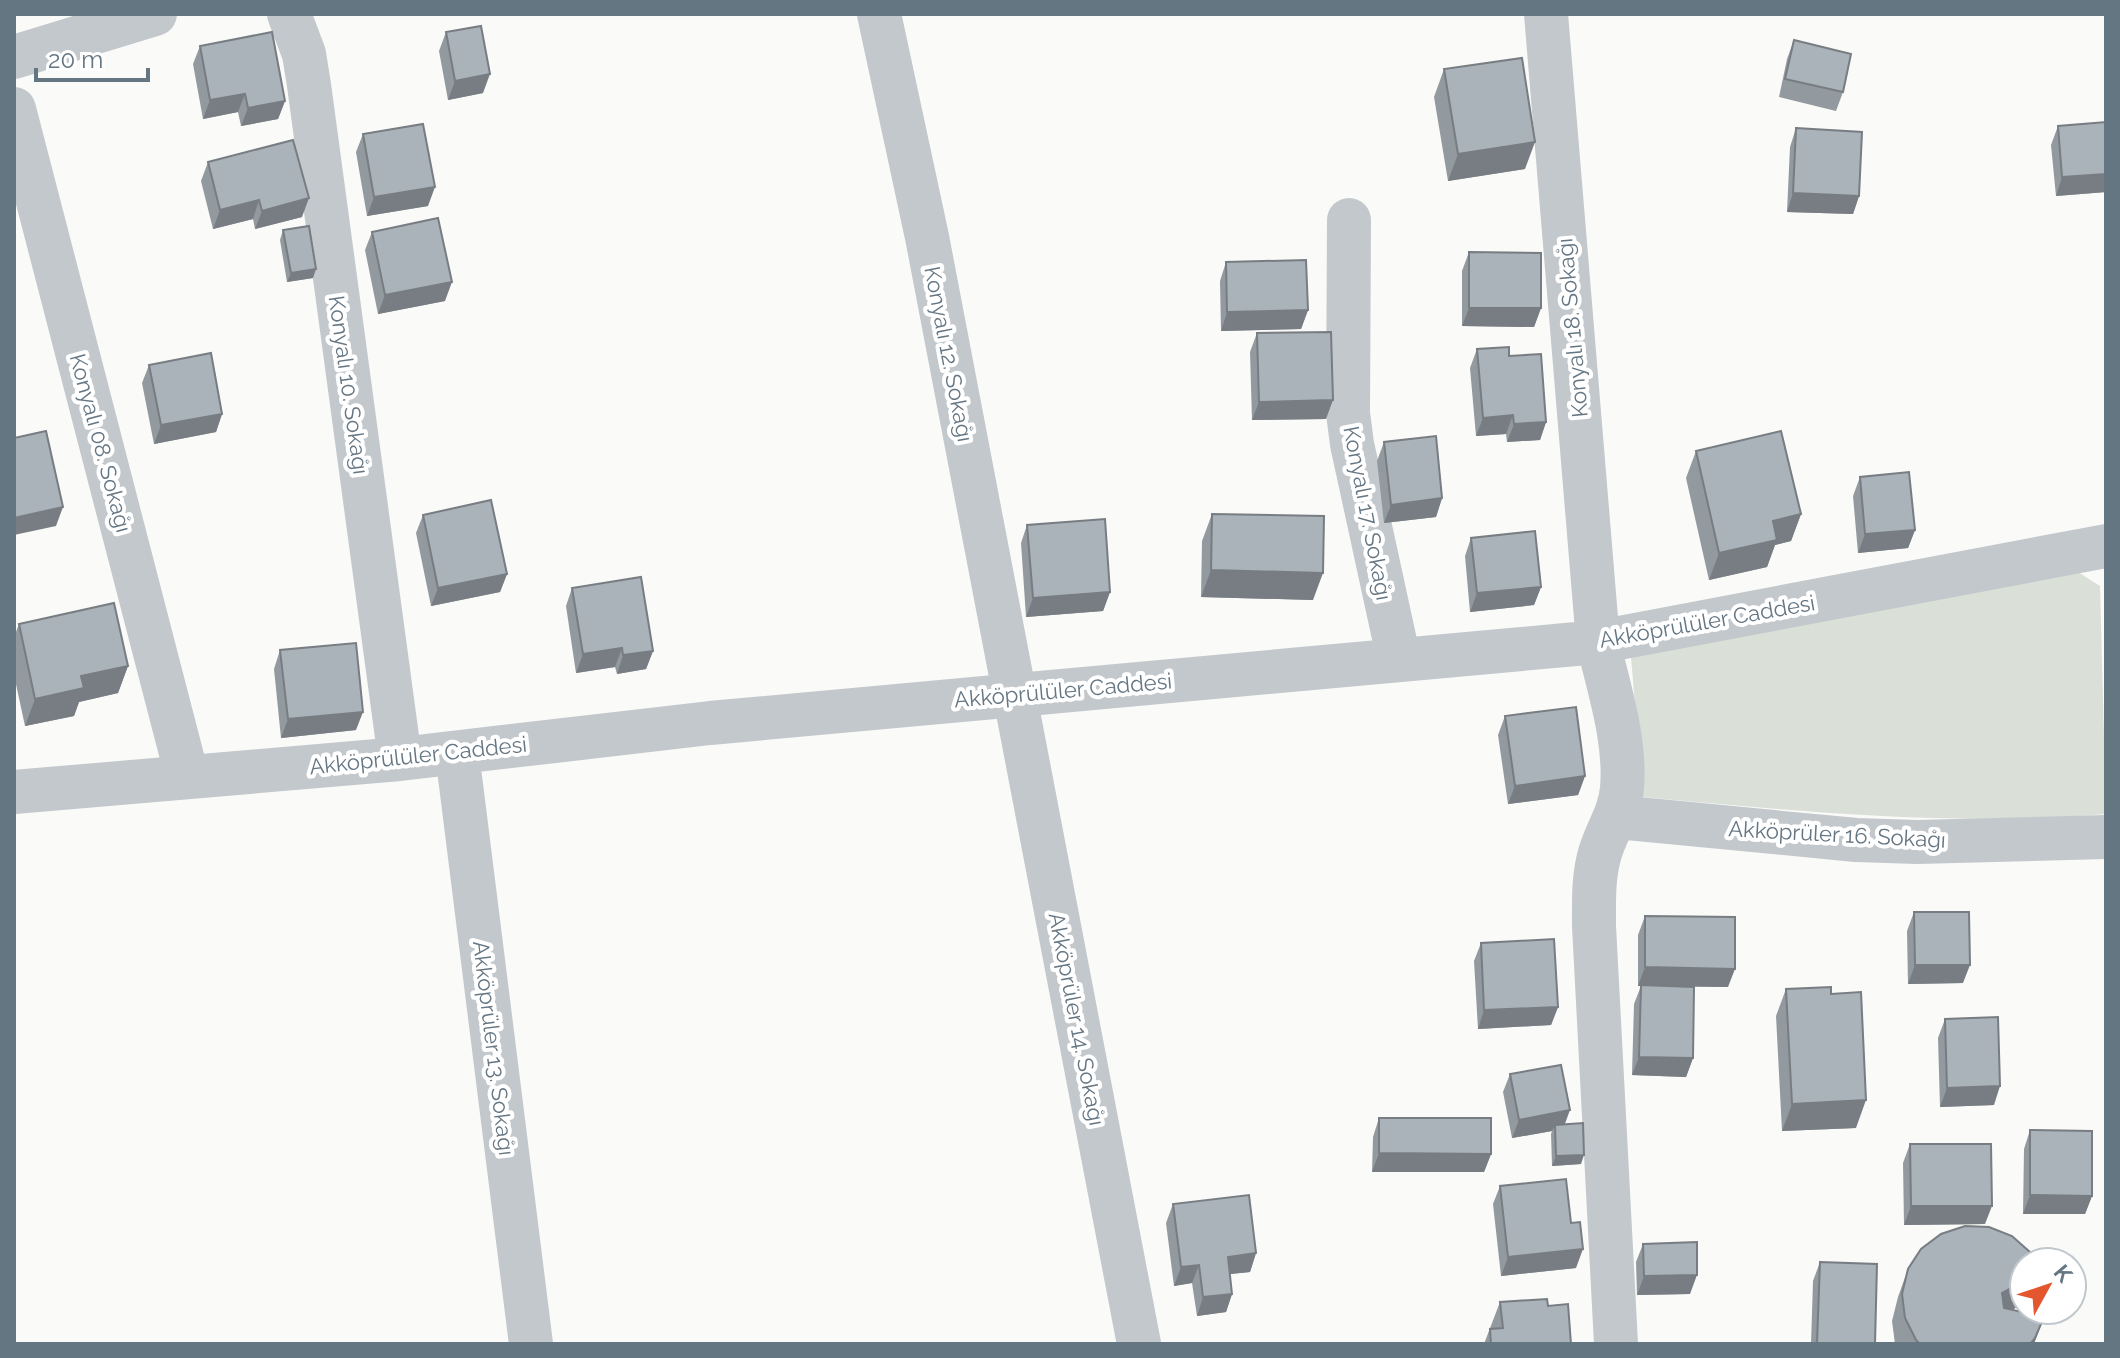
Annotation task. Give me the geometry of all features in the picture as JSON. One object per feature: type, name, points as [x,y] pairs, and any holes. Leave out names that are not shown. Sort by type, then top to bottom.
[{"type":"street","points":[[14,57],[155,14]]},
{"type":"street","name":"Konyalı 10. Sokağı","points":[[289,14],[301,44],[309,85],[400,759]]},
{"type":"street","name":"Konyalı 12. Sokağı","points":[[879,14],[927,237],[1015,694]]},
{"type":"street","name":"Konyalı 18. Sokağı","points":[[1546,14],[1598,642],[1621,755],[1622,789],[1617,817],[1601,849],[1594,878],[1616,1344]]},
{"type":"street","name":"Konyalı 08. Sokağı","points":[[14,109],[187,776]]},
{"type":"street","name":"Konyalı 17. Sokağı","points":[[1349,220],[1350,429],[1399,660]]},
{"type":"street","name":"Akköprülüler Caddesi","points":[[14,792],[400,759],[710,723],[1598,642],[2106,546]]},
{"type":"street","name":"Akköprüler 14. Sokağı","points":[[1015,694],[1139,1344]]},
{"type":"street","name":"Akköprüler 13. Sokağı","points":[[457,753],[531,1344]]},
{"type":"street","name":"Akköprüler 16. Sokağı","points":[[1617,817],[1856,840],[1917,842],[2106,837]]},
{"type":"shaded area","points":[[2078,572],[2100,586],[2106,814],[1990,819],[1874,816],[1643,797],[1631,657]]},
{"type":"building","points":[[481,26],[490,74],[455,81],[446,32]]},
{"type":"building","points":[[272,32],[285,101],[248,108],[245,94],[210,100],[200,46]]},
{"type":"building","points":[[1794,40],[1851,54],[1843,92],[1785,79]]},
{"type":"building","points":[[1522,58],[1535,142],[1458,154],[1444,69]]},
{"type":"building","points":[[2106,122],[2106,174],[2062,177],[2058,126]]},
{"type":"building","points":[[423,124],[435,187],[374,197],[363,134]]},
{"type":"building","points":[[1796,128],[1862,132],[1859,196],[1793,193]]},
{"type":"building","points":[[293,140],[309,198],[262,211],[259,200],[220,210],[208,162]]},
{"type":"building","points":[[438,218],[452,282],[385,295],[372,232]]},
{"type":"building","points":[[309,226],[316,269],[291,273],[283,230]]},
{"type":"building","points":[[1469,252],[1541,253],[1541,308],[1469,308]]},
{"type":"building","points":[[1306,260],[1308,310],[1227,312],[1226,262]]},
{"type":"building","points":[[1331,332],[1333,400],[1259,402],[1257,333]]},
{"type":"building","points":[[1509,347],[1509,356],[1541,354],[1546,422],[1514,424],[1513,415],[1483,418],[1477,349]]},
{"type":"building","points":[[211,353],[222,414],[161,425],[149,365]]},
{"type":"building","points":[[46,431],[63,507],[14,518],[14,438]]},
{"type":"building","points":[[1781,431],[1801,514],[1773,521],[1777,540],[1719,553],[1696,451]]},
{"type":"building","points":[[1436,436],[1442,498],[1391,505],[1384,442]]},
{"type":"building","points":[[1909,472],[1915,530],[1865,534],[1860,477]]},
{"type":"building","points":[[491,500],[507,574],[438,588],[423,515]]},
{"type":"building","points":[[1212,514],[1324,516],[1323,573],[1211,570]]},
{"type":"building","points":[[1105,519],[1110,592],[1033,598],[1027,525]]},
{"type":"building","points":[[1535,531],[1541,587],[1477,593],[1471,538]]},
{"type":"building","points":[[641,577],[653,651],[623,655],[622,648],[583,654],[572,588]]},
{"type":"building","points":[[114,603],[128,666],[81,676],[84,688],[35,699],[19,624]]},
{"type":"building","points":[[356,643],[363,712],[288,719],[280,650]]},
{"type":"building","points":[[1576,707],[1585,776],[1515,786],[1505,716]]},
{"type":"building","points":[[1914,912],[1969,912],[1970,965],[1915,965]]},
{"type":"building","points":[[1645,916],[1735,917],[1735,969],[1645,967]]},
{"type":"building","points":[[1554,939],[1558,1007],[1484,1010],[1481,943]]},
{"type":"building","points":[[1641,985],[1694,987],[1693,1058],[1639,1057]]},
{"type":"building","points":[[1831,987],[1831,994],[1861,992],[1866,1100],[1792,1104],[1786,989]]},
{"type":"building","points":[[1998,1017],[2000,1086],[1947,1088],[1945,1019]]},
{"type":"building","points":[[1561,1065],[1570,1110],[1519,1120],[1510,1074]]},
{"type":"building","points":[[1379,1118],[1491,1118],[1491,1154],[1379,1153]]},
{"type":"building","points":[[1583,1123],[1584,1155],[1556,1156],[1555,1125]]},
{"type":"building","points":[[2030,1130],[2092,1131],[2092,1196],[2030,1195]]},
{"type":"building","points":[[1910,1144],[1991,1144],[1992,1206],[1911,1206]]},
{"type":"building","points":[[1566,1179],[1571,1223],[1580,1222],[1583,1249],[1508,1257],[1500,1186]]},
{"type":"building","points":[[1249,1195],[1256,1253],[1228,1257],[1232,1294],[1203,1297],[1199,1265],[1181,1267],[1173,1204]]},
{"type":"building","points":[[1965,1226],[1989,1227],[2012,1236],[2023,1246],[2008,1246],[2008,1290],[2002,1293],[2004,1308],[2008,1309],[2008,1326],[2040,1326],[2030,1344],[1920,1344],[1916,1340],[1905,1318],[1902,1294],[1908,1269],[1921,1249],[1941,1234]]},
{"type":"building","points":[[1697,1242],[1697,1275],[1644,1276],[1643,1244]]},
{"type":"building","points":[[1820,1262],[1877,1264],[1875,1344],[1817,1344]]},
{"type":"building","points":[[1547,1299],[1548,1306],[1568,1304],[1571,1344],[1491,1344],[1490,1329],[1503,1328],[1500,1302]]}]
